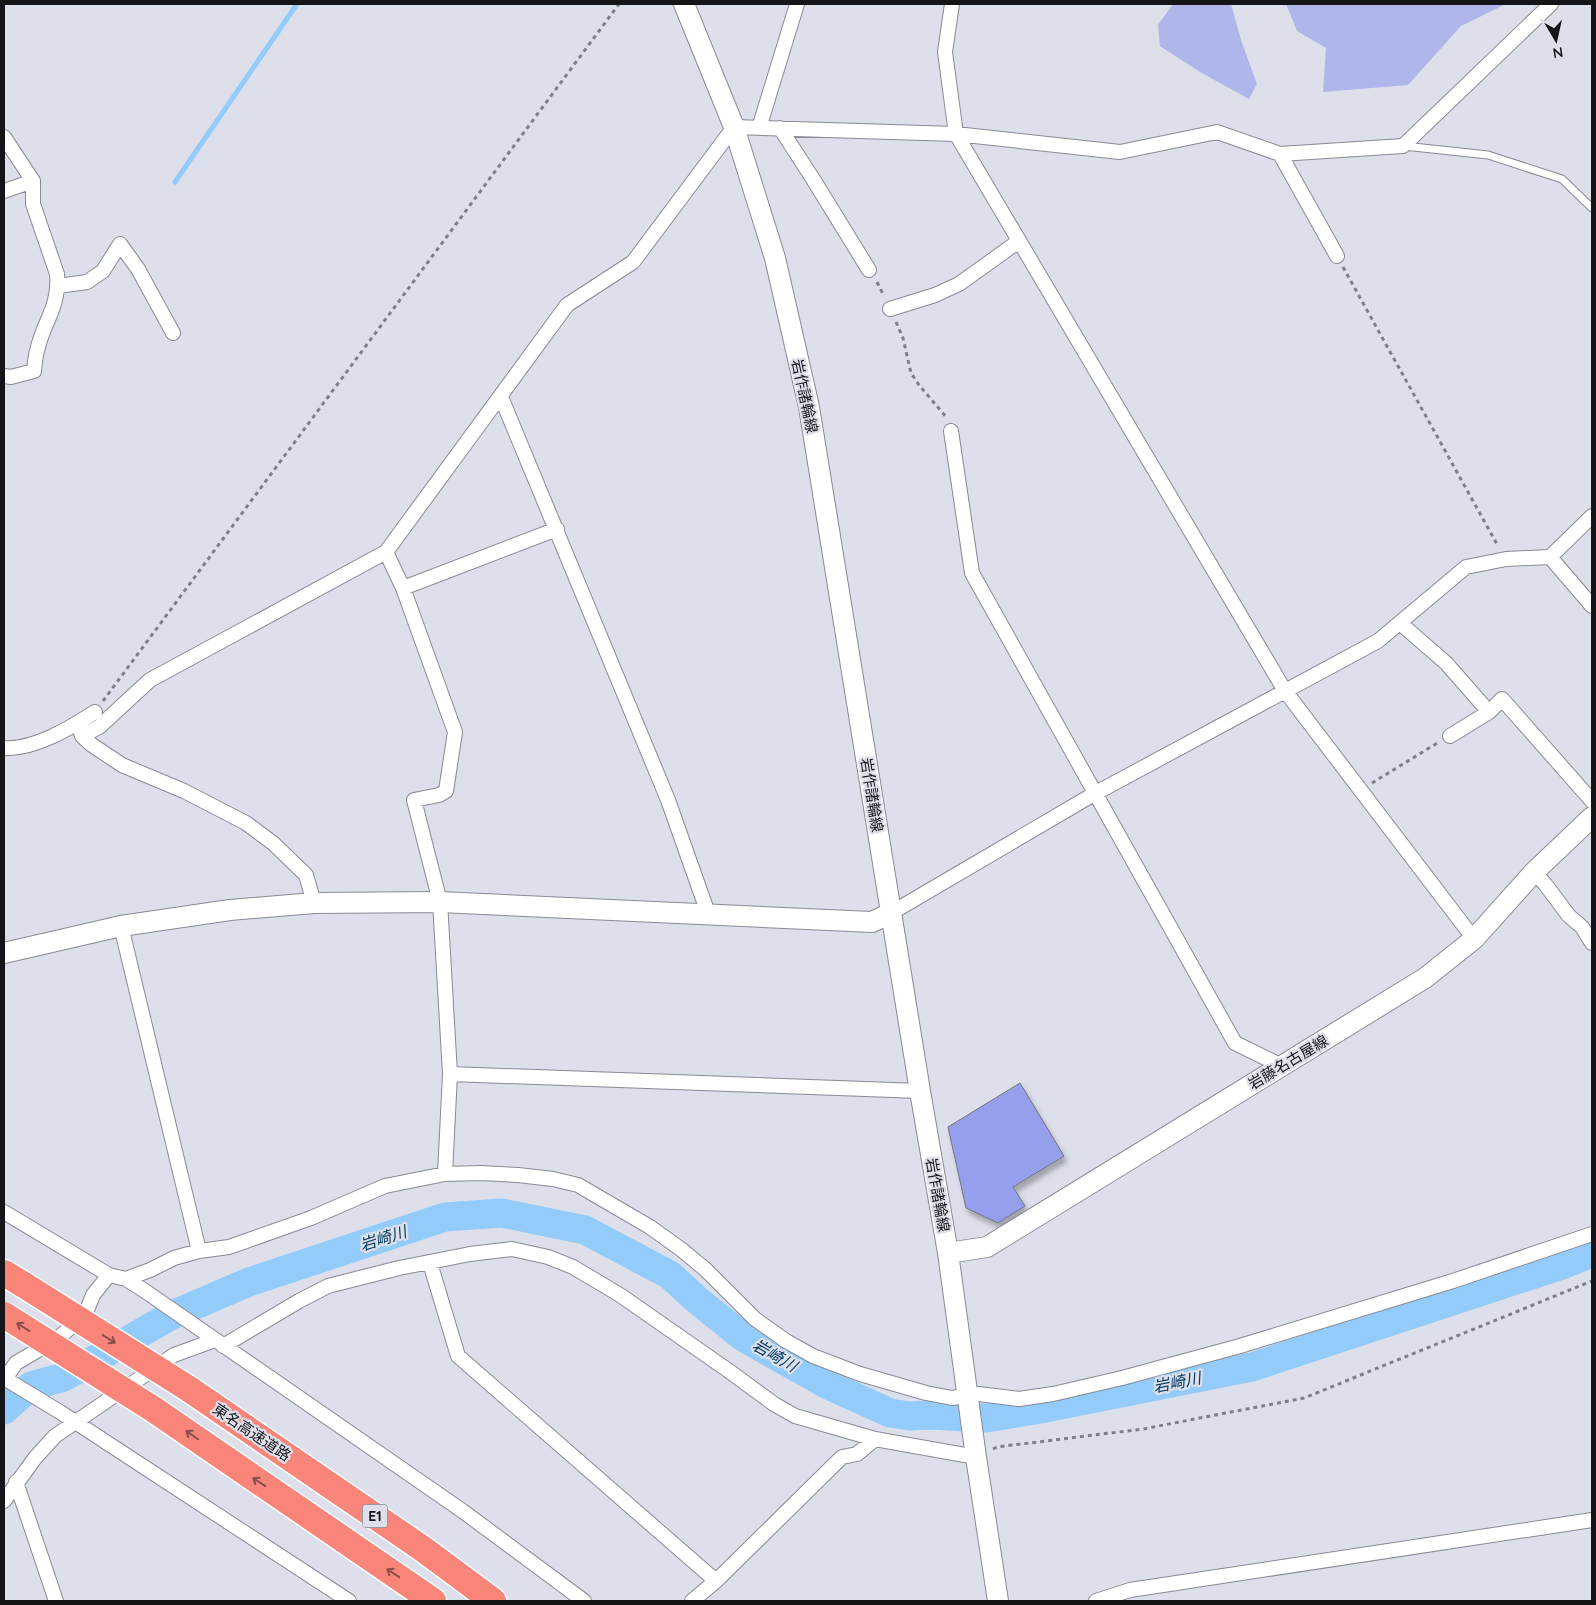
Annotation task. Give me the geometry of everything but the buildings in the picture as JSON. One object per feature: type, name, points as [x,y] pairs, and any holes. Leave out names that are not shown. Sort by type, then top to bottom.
[{"type":"highway","name":"東名高速道路","points":[[14,1279],[189,1389],[255,1433],[423,1549],[493,1601]]},
{"type":"highway","name":"E1","points":[[4,1315],[153,1409],[434,1601]]},
{"type":"highway","points":[[255,1433],[429,1544],[513,1601]]},
{"type":"main road","name":"岩作諸輪線","points":[[684,4],[734,127],[774,258],[809,407],[948,1253],[998,1601]]},
{"type":"main road","name":"岩藤名古屋線","points":[[948,1253],[987,1247],[1425,978],[1474,939],[1534,872],[1592,817]]},
{"type":"main road","points":[[4,953],[121,926],[230,910],[314,903],[440,902],[709,916],[872,922],[891,913]]},
{"type":"street","points":[[759,128],[797,4]]},
{"type":"street","points":[[952,4],[945,52],[956,134],[1285,691],[1474,939]]},
{"type":"street","points":[[4,748],[17,749],[80,729],[99,727],[150,680],[386,552],[501,398],[567,305],[633,262],[734,127],[956,134],[1120,152],[1217,132],[1280,154],[1403,146],[1552,4]]},
{"type":"street","points":[[780,128],[868,270]]},
{"type":"street","points":[[4,137],[33,181],[33,204],[57,274],[58,286],[55,304],[37,350],[34,371],[11,377],[4,376]]},
{"type":"street","points":[[1280,154],[1337,256]]},
{"type":"street","points":[[4,191],[33,181]]},
{"type":"street","points":[[890,309],[935,295],[959,284],[1019,242]]},
{"type":"street","points":[[58,286],[87,282],[103,271],[120,244],[138,269],[172,333]]},
{"type":"street","points":[[501,398],[668,800],[709,916]]},
{"type":"street","points":[[951,431],[972,573],[1235,1043],[1282,1066]]},
{"type":"street","points":[[891,913],[1094,794],[1378,641],[1466,567],[1506,559],[1550,557],[1592,516]]},
{"type":"street","points":[[403,588],[557,529]]},
{"type":"street","points":[[386,552],[403,588],[455,732],[446,791],[439,796],[414,800],[440,902],[450,1074],[445,1174]]},
{"type":"street","points":[[1550,557],[1592,606]]},
{"type":"street","points":[[1400,623],[1446,663],[1488,712]]},
{"type":"street","points":[[1450,736],[1488,712],[1502,699],[1592,801]]},
{"type":"street","points":[[80,729],[95,712]]},
{"type":"street","points":[[80,729],[92,745],[122,765],[184,791],[246,823],[274,844],[306,875],[314,903]]},
{"type":"street","points":[[1534,872],[1569,916],[1582,927],[1592,943]]},
{"type":"street","points":[[121,926],[199,1251]]},
{"type":"street","points":[[450,1074],[920,1091]]},
{"type":"street","points":[[126,1279],[174,1258],[199,1251],[229,1246],[311,1218],[385,1186],[445,1174],[480,1173],[553,1179],[578,1186],[650,1227],[706,1270],[755,1319],[786,1341],[813,1356],[860,1374],[926,1393],[952,1398],[968,1398],[980,1394],[1019,1399],[1053,1394],[1122,1378],[1240,1346],[1453,1281],[1592,1234]]},
{"type":"street","points":[[4,1212],[109,1275],[126,1279],[145,1291],[464,1512],[584,1601]]},
{"type":"street","points":[[4,1501],[16,1482],[55,1436],[174,1355],[215,1340],[328,1286],[399,1268],[470,1254],[512,1249],[548,1257],[573,1266],[620,1295],[774,1404],[795,1416],[875,1439],[975,1449]]},
{"type":"street","points":[[430,1263],[458,1356],[716,1581]]},
{"type":"street","points":[[109,1275],[93,1296],[85,1315],[57,1339],[16,1363],[4,1379],[60,1412],[349,1601]]},
{"type":"street","points":[[692,1601],[716,1581],[842,1458],[857,1454],[875,1439]]},
{"type":"street","points":[[16,1482],[56,1601]]},
{"type":"street","points":[[1096,1601],[1130,1590],[1592,1520]]},
{"type":"lane","points":[[1403,146],[1488,155],[1562,178],[1592,208]]},
{"type":"path","points":[[95,712],[618,4]]},
{"type":"path","points":[[1337,256],[1506,559]]},
{"type":"path","points":[[868,270],[876,280],[903,338],[911,373],[919,386],[946,415],[951,431]]},
{"type":"path","points":[[1361,789],[1450,736]]},
{"type":"path","points":[[975,1449],[1143,1429],[1304,1398],[1592,1281]]},
{"type":"shaded area","points":[[1173,4],[1231,4],[1241,40],[1257,84],[1249,99],[1200,72],[1160,46],[1158,25]]},
{"type":"shaded area","points":[[1286,4],[1506,4],[1461,26],[1408,85],[1323,92],[1326,48],[1297,31]]},
{"type":"waterway","points":[[175,182],[297,4]]},
{"type":"waterway","name":"岩崎川","points":[[4,1410],[31,1386],[64,1377],[172,1315],[249,1282],[445,1217],[502,1213],[585,1230],[670,1275],[697,1300],[743,1337],[826,1384],[890,1413],[910,1416],[986,1418],[1252,1367],[1562,1265],[1592,1253]]}]
